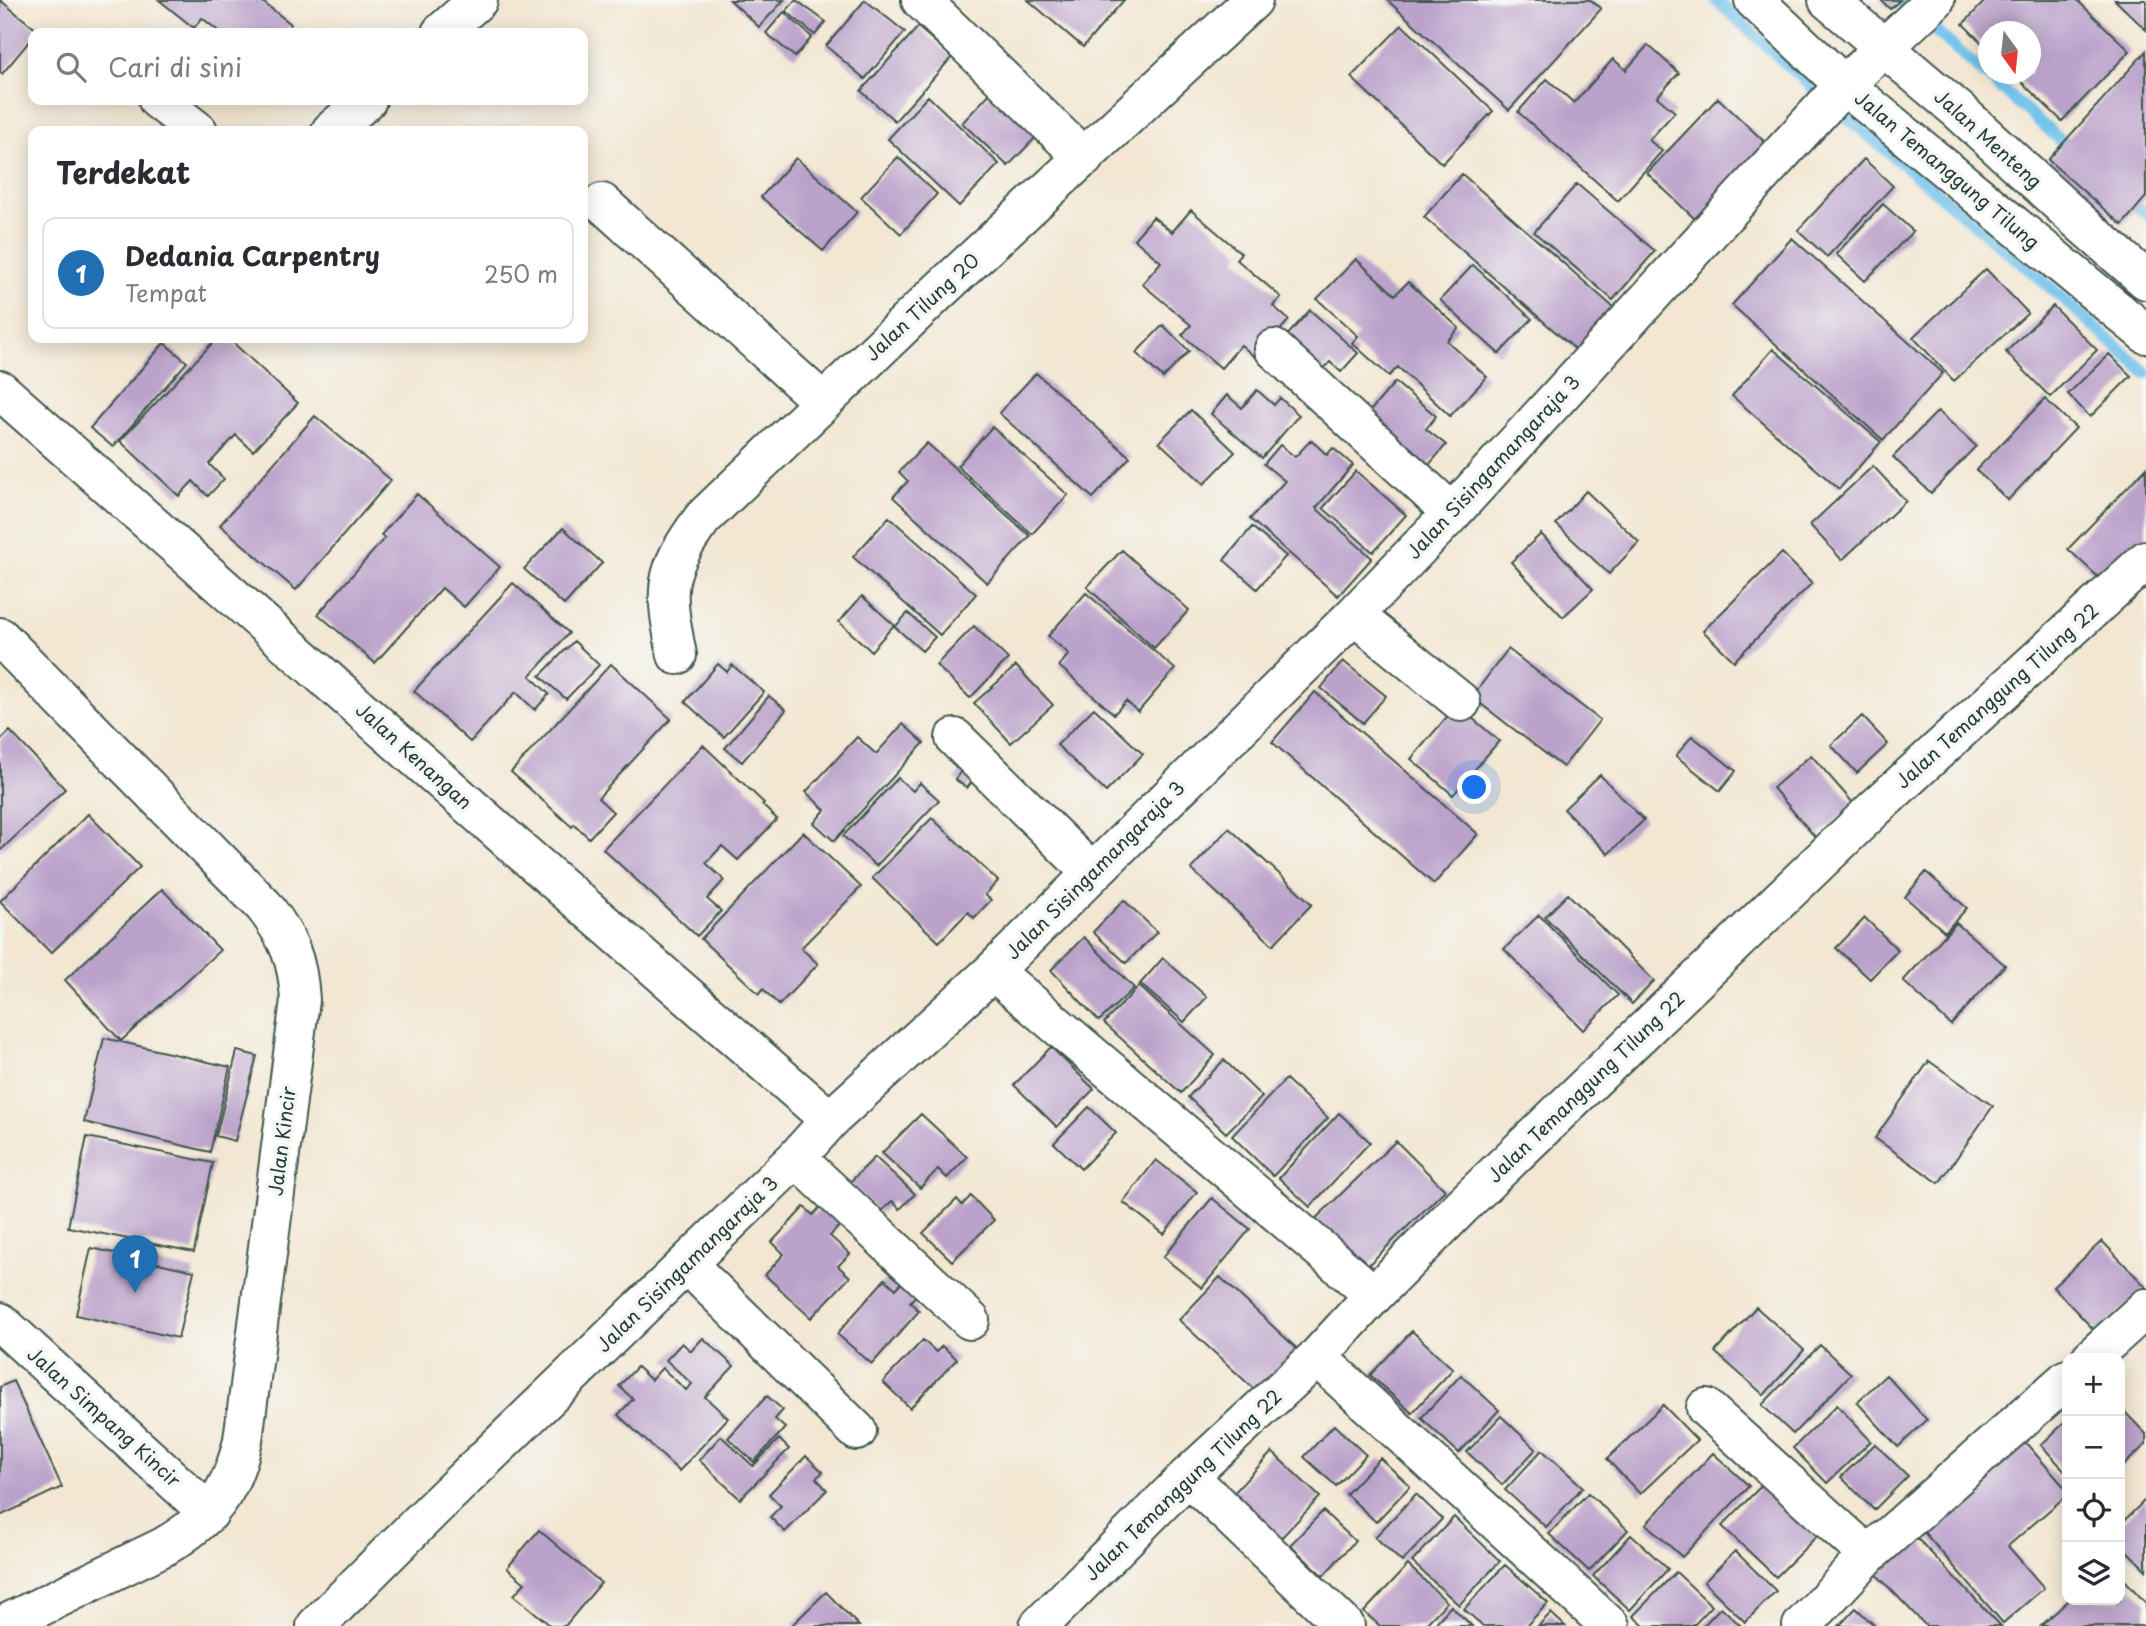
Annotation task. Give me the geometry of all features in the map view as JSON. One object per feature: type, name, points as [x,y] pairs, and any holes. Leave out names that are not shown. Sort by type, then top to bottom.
[{"type":"street","points":[[921,0],[1084,158]]},
{"type":"street","name":"Jalan Tilung 20","points":[[677,655],[669,615],[669,581],[684,544],[703,518],[937,293],[1253,0]]},
{"type":"street","name":"Jalan Temanggung Tilung","points":[[1754,0],[1844,85],[2146,334]]},
{"type":"street","name":"Jalan Menteng","points":[[1828,0],[1959,111],[2146,280]]},
{"type":"street","name":"Jalan Sisingamangaraja 3","points":[[316,1626],[796,1158],[830,1120],[993,971],[1354,615],[1452,513],[1844,85],[1935,0]]},
{"type":"street","points":[[164,105],[192,126]]},
{"type":"street","points":[[337,126],[361,105]]},
{"type":"street","points":[[603,203],[823,402]]},
{"type":"street","points":[[1274,349],[1452,513]]},
{"type":"street","name":"Jalan Kenangan","points":[[0,390],[515,846],[830,1120]]},
{"type":"street","name":"Jalan Temanggung Tilung 22","points":[[1039,1626],[1188,1476],[1317,1357],[1462,1206],[1872,810],[2146,560]]},
{"type":"street","points":[[1354,615],[1461,702]]},
{"type":"street","name":"Jalan Kincir","points":[[0,638],[264,906],[284,932],[299,975],[300,1000],[243,1440],[234,1474],[224,1495],[185,1535],[1,1626]]},
{"type":"street","points":[[955,738],[1092,873]]},
{"type":"street","points":[[993,971],[1374,1295]]},
{"type":"street","points":[[796,1158],[970,1321]]},
{"type":"street","points":[[687,1264],[857,1431]]},
{"type":"street","points":[[2096,1353],[2146,1308]]},
{"type":"street","name":"Jalan Simpang Kincir","points":[[0,1322],[209,1513]]},
{"type":"street","points":[[1317,1357],[1610,1626]]},
{"type":"street","points":[[1802,1626],[1868,1555],[2062,1383]]},
{"type":"street","points":[[1706,1408],[1868,1555]]},
{"type":"street","points":[[1188,1476],[1345,1626]]},
{"type":"building","points":[[0,0],[34,28],[28,28],[28,43],[2,74]]},
{"type":"building","points":[[159,0],[260,0],[291,24],[288,28],[215,28],[202,18],[194,28]]},
{"type":"building","points":[[730,0],[784,0],[759,27]]},
{"type":"building","points":[[796,0],[826,22],[815,35],[786,11]]},
{"type":"building","points":[[865,0],[905,32],[865,79],[826,46]]},
{"type":"building","points":[[1028,0],[1124,0],[1083,47]]},
{"type":"building","points":[[1387,0],[1591,0],[1601,9],[1509,110]]},
{"type":"building","points":[[1881,0],[1900,0],[1890,9]]},
{"type":"building","points":[[1986,0],[2077,0],[2130,51],[2062,121],[2023,84],[2041,84],[2041,21],[1978,21],[1978,39],[1963,24]]},
{"type":"building","points":[[2115,0],[2146,0],[2146,30]]},
{"type":"building","points":[[784,12],[812,37],[795,57],[766,33]]},
{"type":"building","points":[[1402,25],[1493,111],[1442,164],[1351,77]]},
{"type":"building","points":[[918,27],[952,57],[895,121],[861,91]]},
{"type":"building","points":[[1648,45],[1679,73],[1657,97],[1675,112],[1649,140],[1662,151],[1618,201],[1518,112],[1547,79],[1574,103],[1613,59],[1626,70]]},
{"type":"building","points":[[2146,51],[2146,197],[2122,225],[2048,160]]},
{"type":"building","points":[[993,90],[1040,133],[1008,166],[962,123]]},
{"type":"building","points":[[928,96],[999,164],[959,206],[888,139]]},
{"type":"building","points":[[1718,98],[1769,146],[1698,222],[1647,173]]},
{"type":"building","points":[[898,157],[937,194],[901,234],[861,197]]},
{"type":"building","points":[[796,158],[857,212],[823,251],[761,197]]},
{"type":"building","points":[[1864,159],[1893,186],[1827,257],[1798,230]]},
{"type":"building","points":[[1462,174],[1621,314],[1583,356],[1424,217]]},
{"type":"building","points":[[1577,184],[1655,251],[1613,300],[1534,232]]},
{"type":"building","points":[[1883,204],[1913,231],[1865,281],[1836,254]]},
{"type":"building","points":[[1191,210],[1241,253],[1236,259],[1281,297],[1273,306],[1289,320],[1256,358],[1241,345],[1221,368],[1182,335],[1191,325],[1142,284],[1161,262],[1134,239],[1153,217],[1172,232]]},
{"type":"building","points":[[1792,238],[1943,373],[1883,440],[1732,305]]},
{"type":"building","points":[[1356,259],[1395,295],[1408,282],[1459,328],[1447,341],[1487,377],[1450,416],[1398,367],[1389,376],[1352,343],[1358,336],[1317,299]]},
{"type":"building","points":[[1473,265],[1532,319],[1499,354],[1440,300]]},
{"type":"building","points":[[1986,269],[2028,313],[1954,381],[1913,337]]},
{"type":"building","points":[[2053,306],[2097,350],[2050,397],[2006,352]]},
{"type":"building","points":[[1310,310],[1358,353],[1341,372],[1330,362],[1313,381],[1277,347]]},
{"type":"building","points":[[1163,325],[1189,351],[1163,378],[1136,353]]},
{"type":"building","points":[[164,343],[187,362],[113,447],[90,428]]},
{"type":"building","points":[[212,343],[233,343],[298,403],[253,451],[236,435],[209,464],[224,479],[208,496],[193,481],[179,496],[120,441]]},
{"type":"building","points":[[1773,349],[1881,442],[1839,489],[1732,396]]},
{"type":"building","points":[[2109,354],[2131,376],[2090,417],[2068,394]]},
{"type":"building","points":[[1036,373],[1130,457],[1093,498],[999,413]]},
{"type":"building","points":[[1395,382],[1436,416],[1426,429],[1446,445],[1418,478],[1360,423]]},
{"type":"building","points":[[1257,390],[1274,405],[1280,398],[1299,415],[1262,458],[1211,414],[1227,395],[1242,408]]},
{"type":"building","points":[[2045,399],[2076,428],[2008,500],[1976,470]]},
{"type":"building","points":[[1191,410],[1235,452],[1204,484],[1159,442]]},
{"type":"building","points":[[1938,411],[1976,446],[1931,493],[1893,457]]},
{"type":"building","points":[[315,416],[391,480],[296,590],[220,525]]},
{"type":"building","points":[[992,427],[1068,495],[1032,534],[957,466]]},
{"type":"building","points":[[1311,440],[1327,455],[1333,448],[1353,465],[1316,508],[1372,558],[1338,596],[1250,519],[1285,481],[1264,464],[1280,445],[1295,457]]},
{"type":"building","points":[[927,443],[1030,536],[987,583],[893,497],[908,481],[899,472]]},
{"type":"building","points":[[1873,466],[1906,501],[1842,560],[1810,525]]},
{"type":"building","points":[[2146,468],[2146,552],[2111,589],[2068,549]]},
{"type":"building","points":[[1356,471],[1406,515],[1373,552],[1323,508]]},
{"type":"building","points":[[1586,491],[1639,542],[1609,574],[1556,524]]},
{"type":"building","points":[[417,494],[500,567],[464,607],[442,588],[375,663],[318,614],[385,538],[381,535]]},
{"type":"building","points":[[889,517],[976,594],[940,635],[853,557]]},
{"type":"building","points":[[1252,527],[1286,556],[1257,589],[1224,560]]},
{"type":"building","points":[[563,528],[602,563],[564,605],[524,569]]},
{"type":"building","points":[[1541,534],[1593,589],[1563,617],[1511,562]]},
{"type":"building","points":[[1122,550],[1189,610],[1154,648],[1087,587]]},
{"type":"building","points":[[1782,553],[1812,583],[1734,661],[1703,631]]},
{"type":"building","points":[[513,583],[569,633],[530,676],[549,694],[535,710],[516,692],[470,742],[414,691]]},
{"type":"building","points":[[1086,593],[1175,669],[1138,712],[1126,701],[1114,714],[1059,666],[1069,654],[1048,636]]},
{"type":"building","points":[[862,596],[894,625],[871,651],[839,622]]},
{"type":"building","points":[[908,613],[935,637],[922,651],[895,627]]},
{"type":"building","points":[[974,626],[1008,659],[970,698],[936,665]]},
{"type":"building","points":[[574,641],[599,665],[566,699],[540,676]]},
{"type":"building","points":[[1508,649],[1600,720],[1563,767],[1472,697]]},
{"type":"building","points":[[1343,661],[1386,696],[1363,723],[1321,688]]},
{"type":"building","points":[[611,664],[671,719],[598,798],[613,812],[589,838],[574,824],[572,827],[511,772]]},
{"type":"building","points":[[718,664],[727,672],[732,665],[764,692],[724,737],[685,702]]},
{"type":"building","points":[[1016,666],[1053,705],[1011,743],[974,703]]},
{"type":"building","points":[[1315,692],[1478,834],[1434,884],[1272,742]]},
{"type":"building","points":[[769,696],[786,710],[742,762],[725,748]]},
{"type":"building","points":[[1457,705],[1499,741],[1453,795],[1411,759]]},
{"type":"building","points":[[1094,708],[1143,754],[1106,792],[1057,745]]},
{"type":"building","points":[[1862,716],[1888,744],[1857,773],[1831,745]]},
{"type":"building","points":[[903,724],[924,743],[834,841],[814,823],[825,810],[806,792],[857,737],[876,754]]},
{"type":"building","points":[[10,731],[65,789],[0,851],[0,741]]},
{"type":"building","points":[[1692,736],[1736,771],[1720,791],[1676,756]]},
{"type":"building","points":[[703,745],[764,803],[762,805],[777,819],[738,860],[722,846],[706,863],[724,880],[707,899],[721,911],[697,936],[603,849]]},
{"type":"building","points":[[1811,755],[1854,804],[1816,838],[1773,788]]},
{"type":"building","points":[[966,765],[978,774],[967,788],[955,779]]},
{"type":"building","points":[[1600,775],[1644,820],[1608,854],[1564,809]]},
{"type":"building","points":[[898,778],[913,791],[920,783],[939,800],[876,866],[843,836]]},
{"type":"building","points":[[88,814],[140,867],[51,953],[0,901]]},
{"type":"building","points":[[932,818],[998,881],[985,895],[991,900],[974,918],[968,912],[939,942],[872,878]]},
{"type":"building","points":[[1229,828],[1312,904],[1273,945],[1191,869]]},
{"type":"building","points":[[803,832],[861,887],[801,948],[818,964],[779,1005],[763,989],[759,994],[701,939]]},
{"type":"building","points":[[1926,872],[1967,908],[1945,932],[1905,897]]},
{"type":"building","points":[[162,889],[220,950],[121,1041],[65,980]]},
{"type":"building","points":[[1568,894],[1654,981],[1632,1004],[1545,917]]},
{"type":"building","points":[[1124,900],[1157,932],[1126,963],[1093,932]]},
{"type":"building","points":[[1539,915],[1618,995],[1583,1030],[1504,949]]},
{"type":"building","points":[[1865,918],[1898,950],[1870,979],[1836,948]]},
{"type":"building","points":[[1956,923],[2005,965],[1951,1025],[1903,981]]},
{"type":"building","points":[[1084,937],[1134,988],[1099,1021],[1051,970]]},
{"type":"building","points":[[1163,958],[1207,997],[1184,1022],[1140,984]]},
{"type":"building","points":[[1139,986],[1215,1055],[1181,1093],[1104,1023]]},
{"type":"building","points":[[104,1038],[230,1067],[210,1152],[84,1122]]},
{"type":"building","points":[[1051,1047],[1094,1089],[1057,1127],[1014,1085]]},
{"type":"building","points":[[237,1051],[257,1056],[235,1141],[216,1136]]},
{"type":"building","points":[[1224,1060],[1262,1097],[1226,1133],[1188,1097]]},
{"type":"building","points":[[1929,1061],[1993,1106],[1939,1183],[1875,1138]]},
{"type":"building","points":[[1286,1079],[1328,1118],[1273,1176],[1232,1136]]},
{"type":"building","points":[[1089,1107],[1116,1133],[1081,1169],[1054,1143]]},
{"type":"building","points":[[1339,1113],[1370,1142],[1310,1207],[1279,1178]]},
{"type":"building","points":[[921,1114],[967,1157],[947,1178],[938,1169],[920,1188],[882,1153]]},
{"type":"building","points":[[87,1137],[213,1163],[194,1252],[68,1227]]},
{"type":"building","points":[[1396,1141],[1445,1190],[1360,1273],[1311,1223]]},
{"type":"building","points":[[875,1157],[915,1194],[900,1209],[892,1201],[880,1213],[849,1183]]},
{"type":"building","points":[[1156,1160],[1197,1192],[1164,1234],[1123,1202]]},
{"type":"building","points":[[971,1196],[994,1220],[952,1261],[923,1233],[957,1199],[962,1205]]},
{"type":"building","points":[[1212,1198],[1250,1229],[1202,1288],[1163,1257]]},
{"type":"building","points":[[821,1206],[841,1224],[830,1236],[850,1254],[838,1266],[850,1277],[811,1318],[765,1275],[784,1254],[772,1242],[804,1207],[813,1215]]},
{"type":"building","points":[[2102,1241],[2146,1287],[2097,1333],[2053,1287]]},
{"type":"building","points":[[91,1248],[194,1271],[178,1338],[76,1315]]},
{"type":"building","points":[[1220,1277],[1308,1359],[1268,1402],[1179,1320]]},
{"type":"building","points":[[885,1279],[896,1289],[902,1282],[916,1295],[910,1302],[919,1311],[872,1364],[837,1334]]},
{"type":"building","points":[[1756,1307],[1804,1350],[1764,1395],[1715,1352]]},
{"type":"building","points":[[1412,1331],[1453,1369],[1412,1413],[1370,1375]]},
{"type":"building","points":[[703,1338],[734,1366],[705,1397],[728,1418],[679,1471],[618,1415],[633,1399],[619,1386],[637,1367],[651,1380],[662,1368],[686,1390],[692,1384],[666,1360],[682,1343],[691,1351]]},
{"type":"building","points":[[923,1340],[936,1352],[942,1346],[957,1359],[910,1408],[883,1382]]},
{"type":"building","points":[[1820,1345],[1851,1374],[1793,1434],[1762,1405]]},
{"type":"building","points":[[1461,1375],[1499,1410],[1459,1453],[1421,1418]]},
{"type":"building","points":[[1886,1375],[1927,1420],[1898,1447],[1857,1402]]},
{"type":"building","points":[[13,1381],[62,1487],[0,1516],[0,1387]]},
{"type":"building","points":[[767,1396],[783,1410],[775,1419],[785,1428],[754,1462],[728,1438]]},
{"type":"building","points":[[1663,1405],[1697,1440],[1640,1494],[1607,1459]]},
{"type":"building","points":[[1837,1405],[1871,1441],[1827,1483],[1793,1448]]},
{"type":"building","points":[[2125,1412],[2146,1434],[2146,1444],[2125,1464]]},
{"type":"building","points":[[1501,1416],[1536,1449],[1502,1485],[1467,1452]]},
{"type":"building","points":[[1334,1425],[1366,1455],[1336,1486],[1304,1457]]},
{"type":"building","points":[[2062,1425],[2062,1468],[2041,1445]]},
{"type":"building","points":[[721,1436],[753,1466],[779,1439],[789,1449],[740,1499],[699,1460]]},
{"type":"building","points":[[2025,1442],[2062,1484],[2062,1499],[2008,1546],[2044,1588],[2003,1623],[1923,1531]]},
{"type":"building","points":[[1875,1444],[1908,1476],[1874,1510],[1841,1477]]},
{"type":"building","points":[[1542,1450],[1583,1487],[1546,1527],[1505,1490]]},
{"type":"building","points":[[1272,1452],[1320,1497],[1279,1540],[1232,1495]]},
{"type":"building","points":[[1713,1453],[1749,1486],[1682,1557],[1646,1524]]},
{"type":"building","points":[[806,1456],[823,1472],[816,1478],[827,1490],[785,1532],[770,1517],[781,1506],[769,1494]]},
{"type":"building","points":[[1380,1458],[1410,1486],[1376,1522],[1346,1494]]},
{"type":"building","points":[[1766,1481],[1820,1533],[1776,1577],[1722,1526]]},
{"type":"building","points":[[1588,1493],[1628,1530],[1589,1571],[1549,1534]]},
{"type":"building","points":[[1416,1494],[1442,1519],[1402,1562],[1375,1537]]},
{"type":"building","points":[[2146,1499],[2146,1570],[2125,1549],[2125,1520]]},
{"type":"building","points":[[1323,1511],[1355,1541],[1323,1576],[1290,1545]]},
{"type":"building","points":[[1454,1517],[1500,1561],[1459,1605],[1412,1562]]},
{"type":"building","points":[[539,1530],[601,1583],[565,1626],[551,1626],[514,1595],[525,1583],[507,1568]]},
{"type":"building","points":[[1631,1535],[1668,1569],[1630,1610],[1593,1576]]},
{"type":"building","points":[[1915,1536],[2001,1626],[1926,1626],[1876,1574]]},
{"type":"building","points":[[1735,1551],[1776,1591],[1745,1622],[1704,1582]]},
{"type":"building","points":[[1408,1565],[1447,1602],[1424,1626],[1380,1626],[1364,1612]]},
{"type":"building","points":[[1505,1565],[1548,1603],[1526,1626],[1483,1626],[1464,1609]]},
{"type":"building","points":[[1676,1572],[1712,1606],[1693,1626],[1644,1626],[1633,1616]]},
{"type":"building","points":[[2125,1580],[2146,1603],[2146,1626],[2041,1626],[2064,1605],[2125,1605]]},
{"type":"building","points":[[826,1592],[859,1626],[791,1626]]},
{"type":"building","points":[[1451,1606],[1472,1626],[1433,1626]]},
{"type":"building","points":[[1721,1607],[1741,1626],[1703,1626]]},
{"type":"building","points":[[1856,1608],[1875,1626],[1839,1626]]},
{"type":"building","points":[[1551,1613],[1565,1626],[1538,1626]]},
{"type":"waterway","points":[[1716,0],[1828,102],[2044,282],[2146,373]]},
{"type":"waterway","points":[[1900,0],[2074,152]]},
{"type":"waterway","points":[[2125,196],[2146,214]]},
{"type":"place","name":"Dedania Carpentry","points":[[135,1293]]}]
